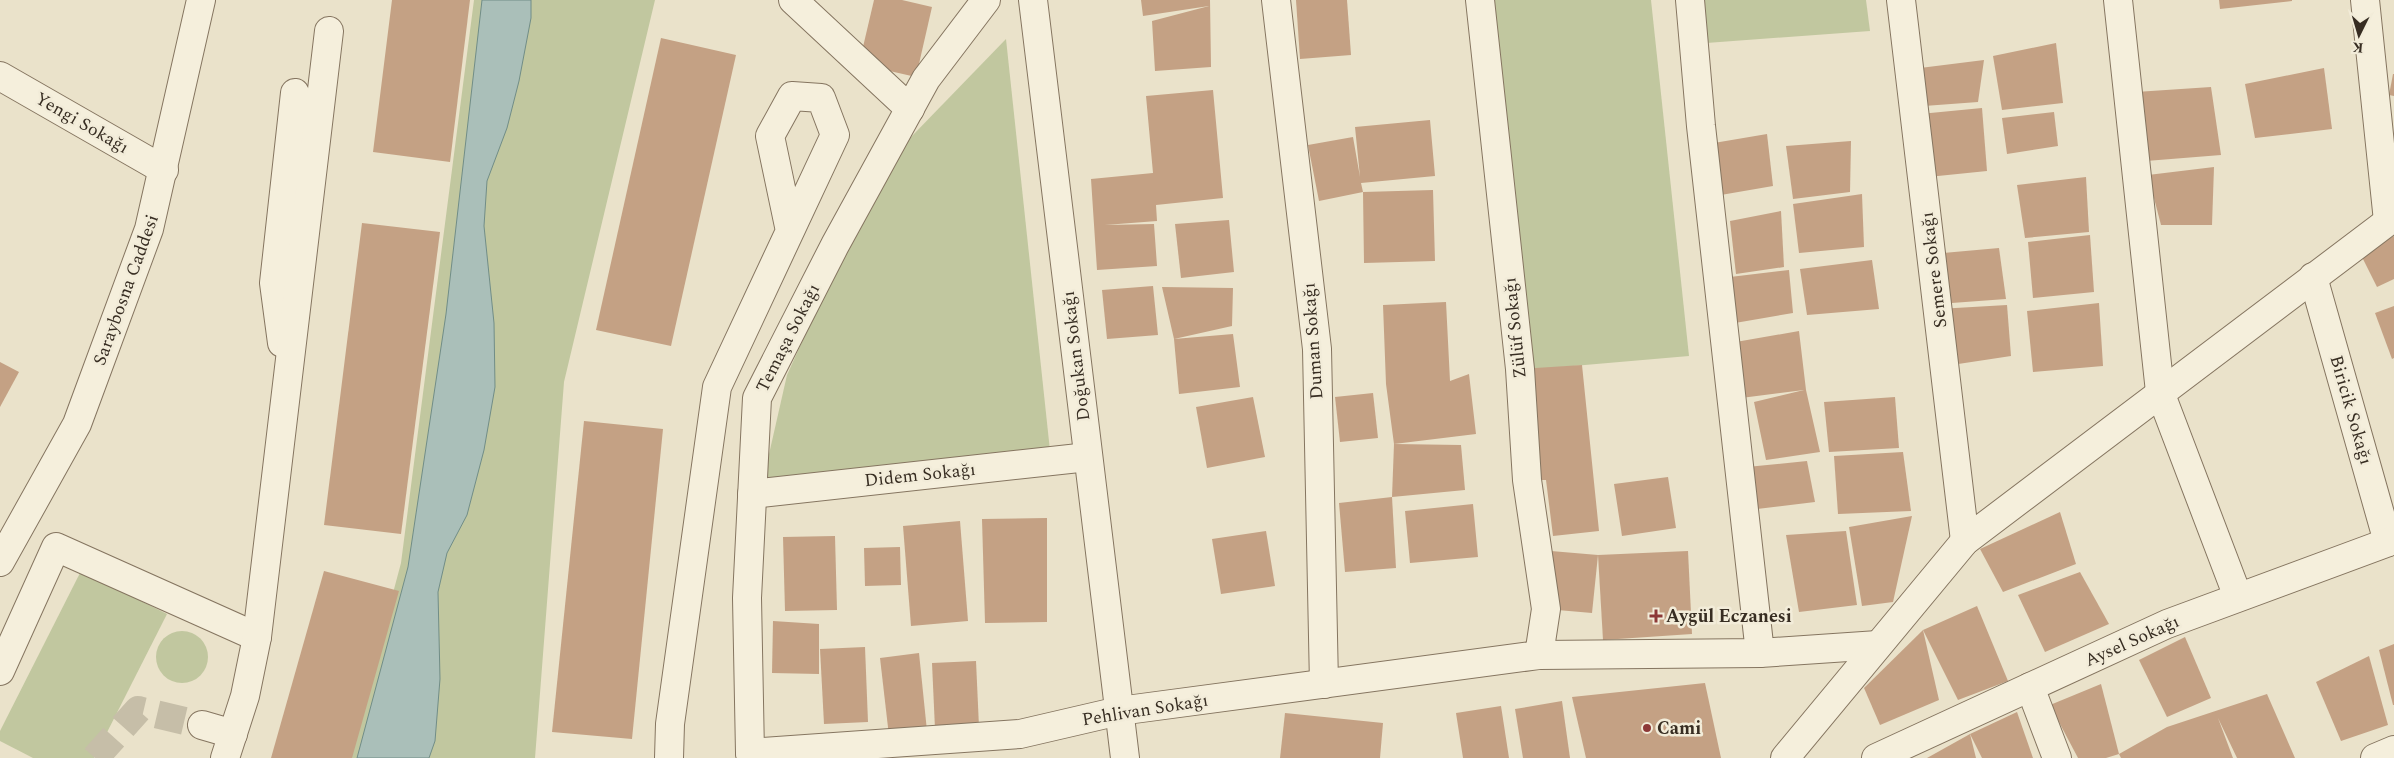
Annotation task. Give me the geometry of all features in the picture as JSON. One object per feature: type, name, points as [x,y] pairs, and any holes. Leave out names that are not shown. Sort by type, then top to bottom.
[{"type":"street","name":"Saraybosna Caddesi","points":[[0,562],[77,424],[149,229],[164,170],[201,0]]},
{"type":"street","points":[[793,0],[910,109]]},
{"type":"street","name":"Temaşa Sokağı","points":[[748,756],[747,598],[757,398],[835,245],[926,79],[986,0]]},
{"type":"street","name":"Doğukan Sokağı","points":[[1033,0],[1125,758]]},
{"type":"street","name":"Duman Sokağı","points":[[1276,0],[1317,349],[1324,684]]},
{"type":"street","name":"Zülüf Sokağı","points":[[1480,0],[1520,369],[1527,480],[1546,609],[1539,655]]},
{"type":"street","points":[[1690,0],[1702,136],[1760,653],[1878,645]]},
{"type":"street","name":"Semere Sokağı","points":[[1901,0],[1965,541]]},
{"type":"street","points":[[2118,0],[2160,392],[2238,597]]},
{"type":"street","points":[[1785,758],[1965,541],[2391,219],[2365,0]]},
{"type":"street","points":[[202,724],[229,746],[245,696],[257,637],[329,30]]},
{"type":"street","name":"Yengi Sokağı","points":[[0,76],[164,170]]},
{"type":"street","points":[[288,380],[274,283],[295,93]]},
{"type":"street","points":[[669,758],[670,724],[717,387],[790,231]]},
{"type":"street","name":"Biricik Sokağı","points":[[2313,277],[2391,541]]},
{"type":"street","name":"Didem Sokağı","points":[[752,494],[1088,457]]},
{"type":"street","name":"Aysel Sokağı","points":[[1876,758],[2167,624],[2391,541]]},
{"type":"street","points":[[0,671],[56,547],[257,637]]},
{"type":"street","name":"Pehlivan Sokağı","points":[[748,756],[1020,734],[1119,711],[1539,655],[1760,653]]},
{"type":"street","points":[[2030,687],[2057,758]]},
{"type":"street","points":[[2375,758],[2394,750]]},
{"type":"green space","points":[[474,0],[655,0],[564,382],[535,758],[349,758],[401,563]]},
{"type":"green space","points":[[1470,0],[1651,0],[1689,356],[1516,371]]},
{"type":"green space","points":[[1689,0],[1866,0],[1870,31],[1693,44]]},
{"type":"green space","points":[[1006,39],[1051,460],[762,485],[787,375],[880,169]]},
{"type":"green space","points":[[81,571],[167,614],[94,758],[33,758],[0,741],[0,731]]},
{"type":"green space","points":[[177,631],[187,631],[196,635],[204,643],[208,657],[204,671],[196,679],[187,683],[177,683],[168,679],[160,671],[156,662],[156,652],[160,643],[168,635]]},
{"type":"water","points":[[482,0],[531,0],[531,18],[519,81],[507,128],[487,181],[484,226],[494,323],[495,387],[484,450],[467,515],[447,553],[438,592],[440,679],[435,741],[429,758],[357,758],[408,567],[446,314]]},
{"type":"building","points":[[392,0],[470,0],[450,162],[373,152]]},
{"type":"building","points":[[874,0],[902,0],[932,7],[916,77],[859,64]]},
{"type":"building","points":[[1141,0],[1210,0],[1211,67],[1155,71],[1152,21],[1209,6],[1143,16]]},
{"type":"building","points":[[1296,0],[1347,0],[1351,55],[1300,59]]},
{"type":"building","points":[[2219,0],[2292,0],[2292,1],[2220,9]]},
{"type":"building","points":[[661,38],[736,55],[671,346],[596,330]]},
{"type":"building","points":[[2056,43],[2063,103],[2002,110],[1993,56]]},
{"type":"building","points":[[1984,60],[1978,102],[1924,106],[1920,68]]},
{"type":"building","points":[[2324,68],[2332,129],[2255,138],[2245,84]]},
{"type":"building","points":[[2394,74],[2394,96],[2389,95]]},
{"type":"building","points":[[2211,87],[2221,155],[2146,161],[2136,92]]},
{"type":"building","points":[[1213,90],[1223,198],[1156,205],[1157,221],[1105,225],[1154,224],[1157,266],[1097,270],[1091,179],[1153,173],[1146,96]]},
{"type":"building","points":[[1982,108],[1987,171],[1928,177],[1920,114]]},
{"type":"building","points":[[2054,112],[2058,146],[2007,154],[2002,118]]},
{"type":"building","points":[[1430,120],[1435,176],[1361,183],[1363,192],[1319,201],[1308,145],[1353,137],[1360,177],[1355,127]]},
{"type":"building","points":[[1767,134],[1773,186],[1715,196],[1708,144]]},
{"type":"building","points":[[1851,141],[1850,192],[1793,199],[1786,146]]},
{"type":"building","points":[[2214,167],[2212,225],[2161,225],[2148,175]]},
{"type":"building","points":[[2086,177],[2089,232],[2025,238],[2017,185]]},
{"type":"building","points":[[1433,190],[1435,261],[1364,263],[1363,192]]},
{"type":"building","points":[[1862,194],[1864,247],[1799,253],[1793,204]]},
{"type":"building","points":[[1781,211],[1784,267],[1736,274],[1730,221]]},
{"type":"building","points":[[1229,220],[1234,272],[1181,278],[1175,224]]},
{"type":"building","points":[[362,223],[440,232],[401,534],[324,525]]},
{"type":"building","points":[[2090,235],[2094,292],[2033,298],[2028,242]]},
{"type":"building","points":[[2394,236],[2394,279],[2377,287],[2360,253]]},
{"type":"building","points":[[1999,248],[2006,299],[1938,304],[1932,254]]},
{"type":"building","points":[[1872,260],[1879,309],[1807,315],[1800,269]]},
{"type":"building","points":[[1789,270],[1793,313],[1735,323],[1730,277]]},
{"type":"building","points":[[1153,286],[1158,335],[1107,339],[1102,290]]},
{"type":"building","points":[[1162,287],[1233,288],[1232,326],[1174,339]]},
{"type":"building","points":[[1446,302],[1450,381],[1469,374],[1476,434],[1394,444],[1386,384],[1383,305]]},
{"type":"building","points":[[2099,303],[2103,366],[2033,372],[2027,311]]},
{"type":"building","points":[[2007,305],[2011,356],[1945,366],[1938,309]]},
{"type":"building","points":[[2394,306],[2394,358],[2392,359],[2375,313]]},
{"type":"building","points":[[1799,331],[1806,390],[1820,452],[1766,460],[1754,402],[1804,390],[1741,398],[1730,343]]},
{"type":"building","points":[[1233,334],[1240,387],[1179,394],[1174,339]]},
{"type":"building","points":[[0,362],[19,372],[0,407]]},
{"type":"building","points":[[1582,365],[1599,531],[1553,536],[1546,480],[1527,480],[1520,369]]},
{"type":"building","points":[[1373,393],[1378,438],[1340,442],[1335,397]]},
{"type":"building","points":[[1253,397],[1265,457],[1207,468],[1196,407]]},
{"type":"building","points":[[1895,397],[1899,448],[1829,452],[1824,402]]},
{"type":"building","points":[[584,421],[663,429],[632,739],[552,732]]},
{"type":"building","points":[[1394,444],[1461,445],[1465,490],[1392,497]]},
{"type":"building","points":[[1903,452],[1911,511],[1838,514],[1834,456]]},
{"type":"building","points":[[1807,461],[1815,502],[1757,509],[1747,467]]},
{"type":"building","points":[[1668,477],[1676,528],[1622,536],[1614,484]]},
{"type":"building","points":[[1392,497],[1396,568],[1345,572],[1339,503]]},
{"type":"building","points":[[1473,504],[1478,557],[1410,563],[1405,511]]},
{"type":"building","points":[[2060,512],[2076,564],[2003,592],[1980,549]]},
{"type":"building","points":[[1912,516],[1893,602],[1862,606],[1849,527]]},
{"type":"building","points":[[1047,518],[1047,622],[985,623],[982,519]]},
{"type":"building","points":[[960,521],[968,621],[911,626],[903,526]]},
{"type":"building","points":[[1266,531],[1275,586],[1221,594],[1212,539]]},
{"type":"building","points":[[1846,531],[1857,605],[1799,612],[1786,535]]},
{"type":"building","points":[[835,536],[837,610],[785,611],[783,537]]},
{"type":"building","points":[[900,547],[901,585],[865,586],[864,548]]},
{"type":"building","points":[[1551,551],[1598,555],[1592,613],[1546,609]]},
{"type":"building","points":[[1688,551],[1692,634],[1603,640],[1598,555]]},
{"type":"building","points":[[324,571],[399,591],[352,758],[271,758]]},
{"type":"building","points":[[2080,572],[2109,624],[2045,652],[2018,595]]},
{"type":"building","points":[[1977,606],[2008,681],[1958,700],[1923,630]]},
{"type":"building","points":[[773,621],[819,624],[819,674],[772,673]]},
{"type":"building","points":[[1923,630],[1939,700],[1880,725],[1864,688]]},
{"type":"building","points":[[2185,637],[2211,698],[2167,717],[2139,660]]},
{"type":"building","points":[[2394,644],[2394,705],[2393,705],[2379,650]]},
{"type":"building","points":[[865,647],[868,722],[824,724],[820,649]]},
{"type":"building","points":[[919,653],[927,731],[889,736],[880,658]]},
{"type":"building","points":[[2369,656],[2388,725],[2341,741],[2316,682]]},
{"type":"building","points":[[976,661],[979,727],[935,729],[932,663]]},
{"type":"building","name":"Cami","points":[[1705,683],[1721,758],[1586,758],[1572,697]]},
{"type":"building","points":[[2101,684],[2119,754],[2106,758],[2078,758],[2050,705]]},
{"type":"building","points":[[2267,694],[2295,758],[2237,758],[2218,718],[2233,758],[2121,758],[2119,754],[2167,727]]},
{"type":"building","points":[[1562,701],[1570,758],[1523,758],[1515,709]]},
{"type":"building","points":[[1501,706],[1509,758],[1463,758],[1456,713]]},
{"type":"building","points":[[2017,712],[2033,758],[1982,758],[1970,734]]},
{"type":"building","points":[[1285,713],[1383,723],[1380,758],[1280,758]]},
{"type":"building","points":[[1970,734],[1976,758],[1927,758]]},
{"type":"tunnel","points":[[95,758],[138,710],[202,725]]},
{"type":"place","name":"Aygül Eczanesi","points":[[1656,616]]},
{"type":"place","name":"Cami","points":[[1647,728]]}]
